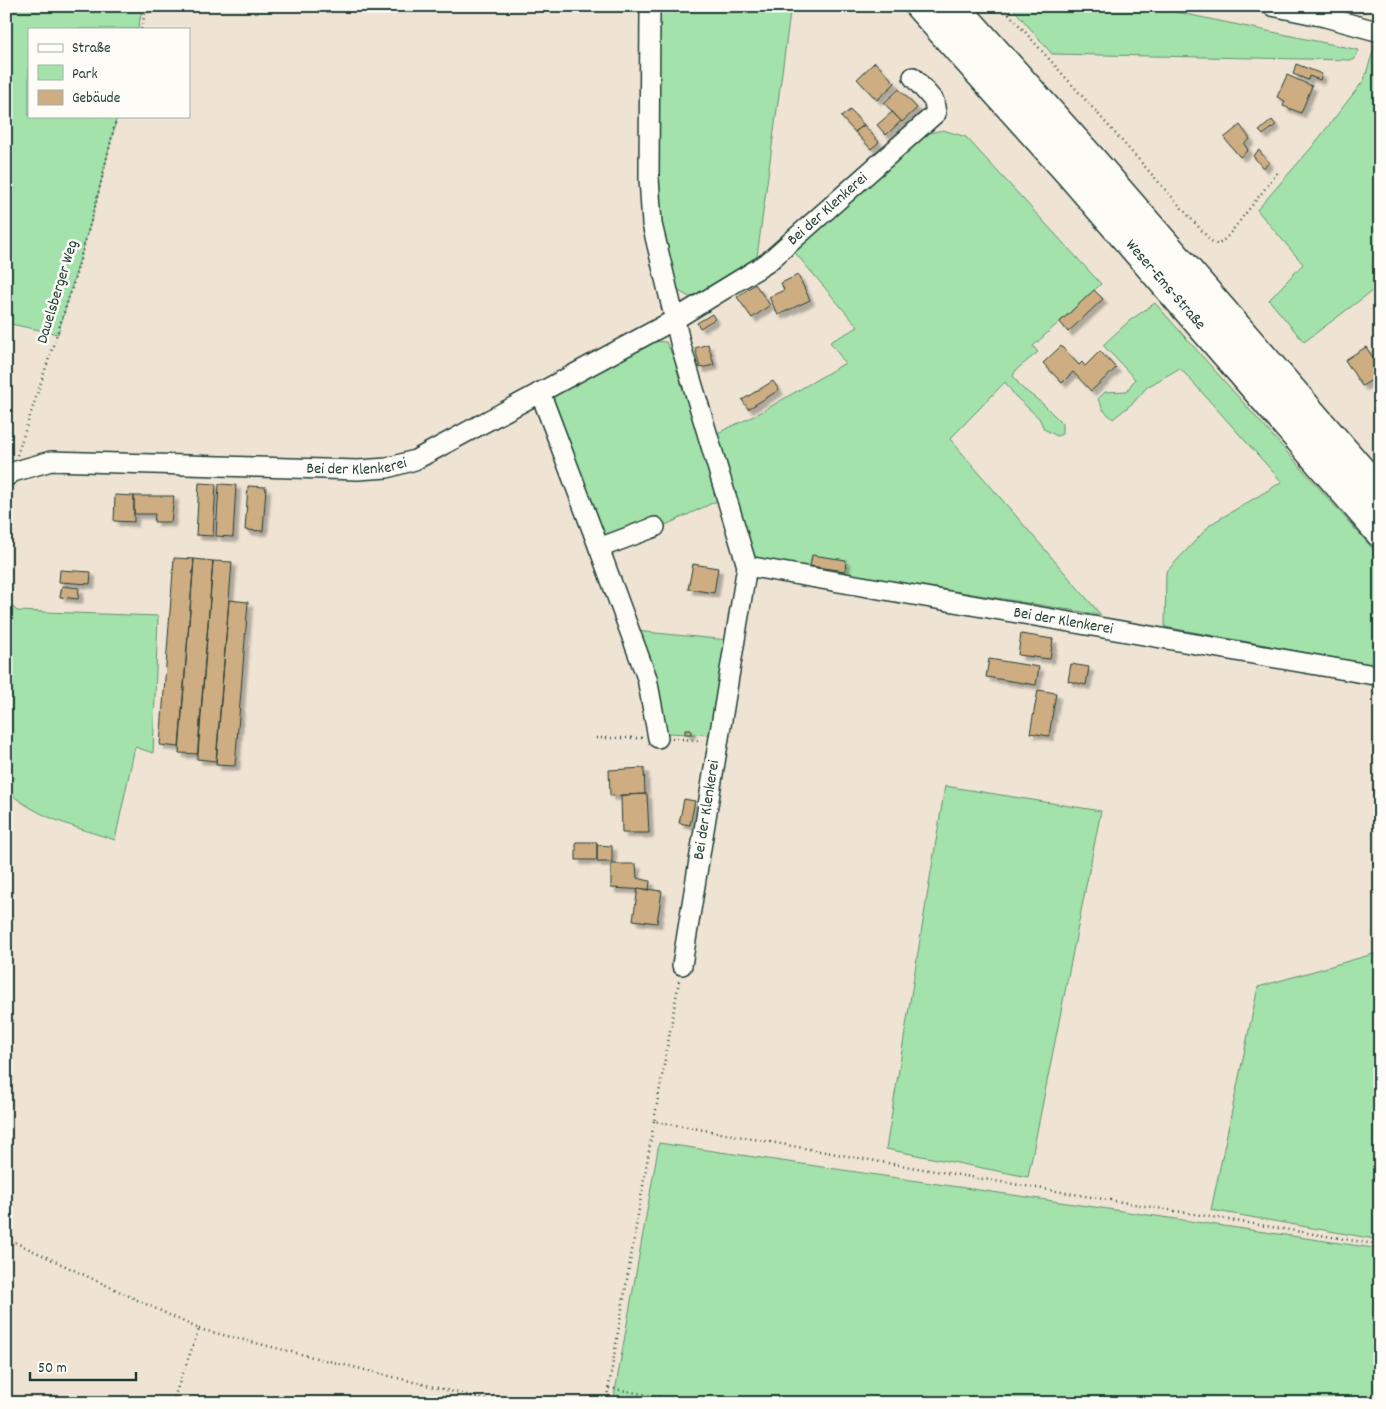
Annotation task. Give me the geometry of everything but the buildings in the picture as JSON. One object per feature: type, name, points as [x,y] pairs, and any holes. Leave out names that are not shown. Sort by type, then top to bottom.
[{"type":"highway","points":[[919,6],[958,22]]},
{"type":"highway","name":"Weser-Ems-Straße","points":[[958,22],[1103,172],[1380,492]]},
{"type":"highway","name":"Weser-Ems-Straße","points":[[958,22],[1069,173],[1380,533]]},
{"type":"street","name":"Bei der Klenkerei","points":[[650,6],[649,178],[652,224],[674,320],[746,566],[682,965]]},
{"type":"street","points":[[1272,6],[1325,17],[1380,32]]},
{"type":"street","name":"Bei der Klenkerei","points":[[10,475],[51,461],[358,470],[387,468],[416,460],[674,320],[766,263],[936,114],[934,101],[913,77]]},
{"type":"street","points":[[540,392],[647,678],[658,738]]},
{"type":"street","points":[[599,548],[655,527]]},
{"type":"street","name":"Bei der Klenkerei","points":[[746,566],[1380,676]]},
{"type":"path","points":[[140,28],[147,6]]},
{"type":"path","points":[[1002,6],[1211,241],[1218,245],[1228,236],[1278,172]]},
{"type":"path","name":"Dauelsberger Weg","points":[[10,475],[73,285],[95,207],[117,118]]},
{"type":"path","points":[[606,1403],[657,1094],[682,965]]},
{"type":"path","points":[[654,1121],[881,1162],[1380,1245]]},
{"type":"path","points":[[6,1238],[200,1329],[499,1403]]},
{"type":"path","points":[[172,1403],[200,1329]]},
{"type":"path","points":[[608,1388],[693,1403]]},
{"type":"green space","points":[[6,6],[143,6],[138,28],[28,28],[28,118],[117,118],[95,207],[58,334],[6,323]]},
{"type":"green space","points":[[656,6],[791,6],[756,264],[707,293],[691,298],[677,290],[658,234]]},
{"type":"green space","points":[[1011,6],[1147,6],[1359,50],[1354,60],[1052,54]]},
{"type":"green space","points":[[1376,42],[1380,44],[1380,285],[1304,342],[1269,300],[1303,264],[1257,210],[1312,147],[1364,80]]},
{"type":"green space","points":[[943,130],[966,137],[1101,284],[1033,346],[1038,352],[1016,370],[1013,376],[1022,388],[1043,404],[1062,423],[1062,434],[1057,436],[1044,429],[1039,418],[1015,396],[1005,382],[950,439],[1101,615],[752,558],[713,435],[756,415],[845,363],[830,342],[858,327],[792,249],[925,134]]},
{"type":"green space","points":[[1155,303],[1380,557],[1380,666],[1165,627],[1166,572],[1211,524],[1282,482],[1180,368],[1147,387],[1134,402],[1113,419],[1104,411],[1098,399],[1105,392],[1127,391],[1135,379],[1103,345],[1129,321]]},
{"type":"green space","points":[[651,341],[666,342],[686,383],[721,499],[657,529],[601,541],[550,398],[553,394]]},
{"type":"green space","points":[[6,600],[17,611],[158,616],[153,753],[135,747],[115,840],[43,814],[17,799],[6,789]]},
{"type":"green space","points":[[635,631],[728,640],[712,735],[668,733],[661,726]]},
{"type":"green space","points":[[945,786],[1101,811],[1028,1177],[886,1149]]},
{"type":"green space","points":[[1380,952],[1380,1240],[1211,1210],[1258,987]]},
{"type":"green space","points":[[659,1143],[1380,1249],[1380,1403],[613,1403]]}]
